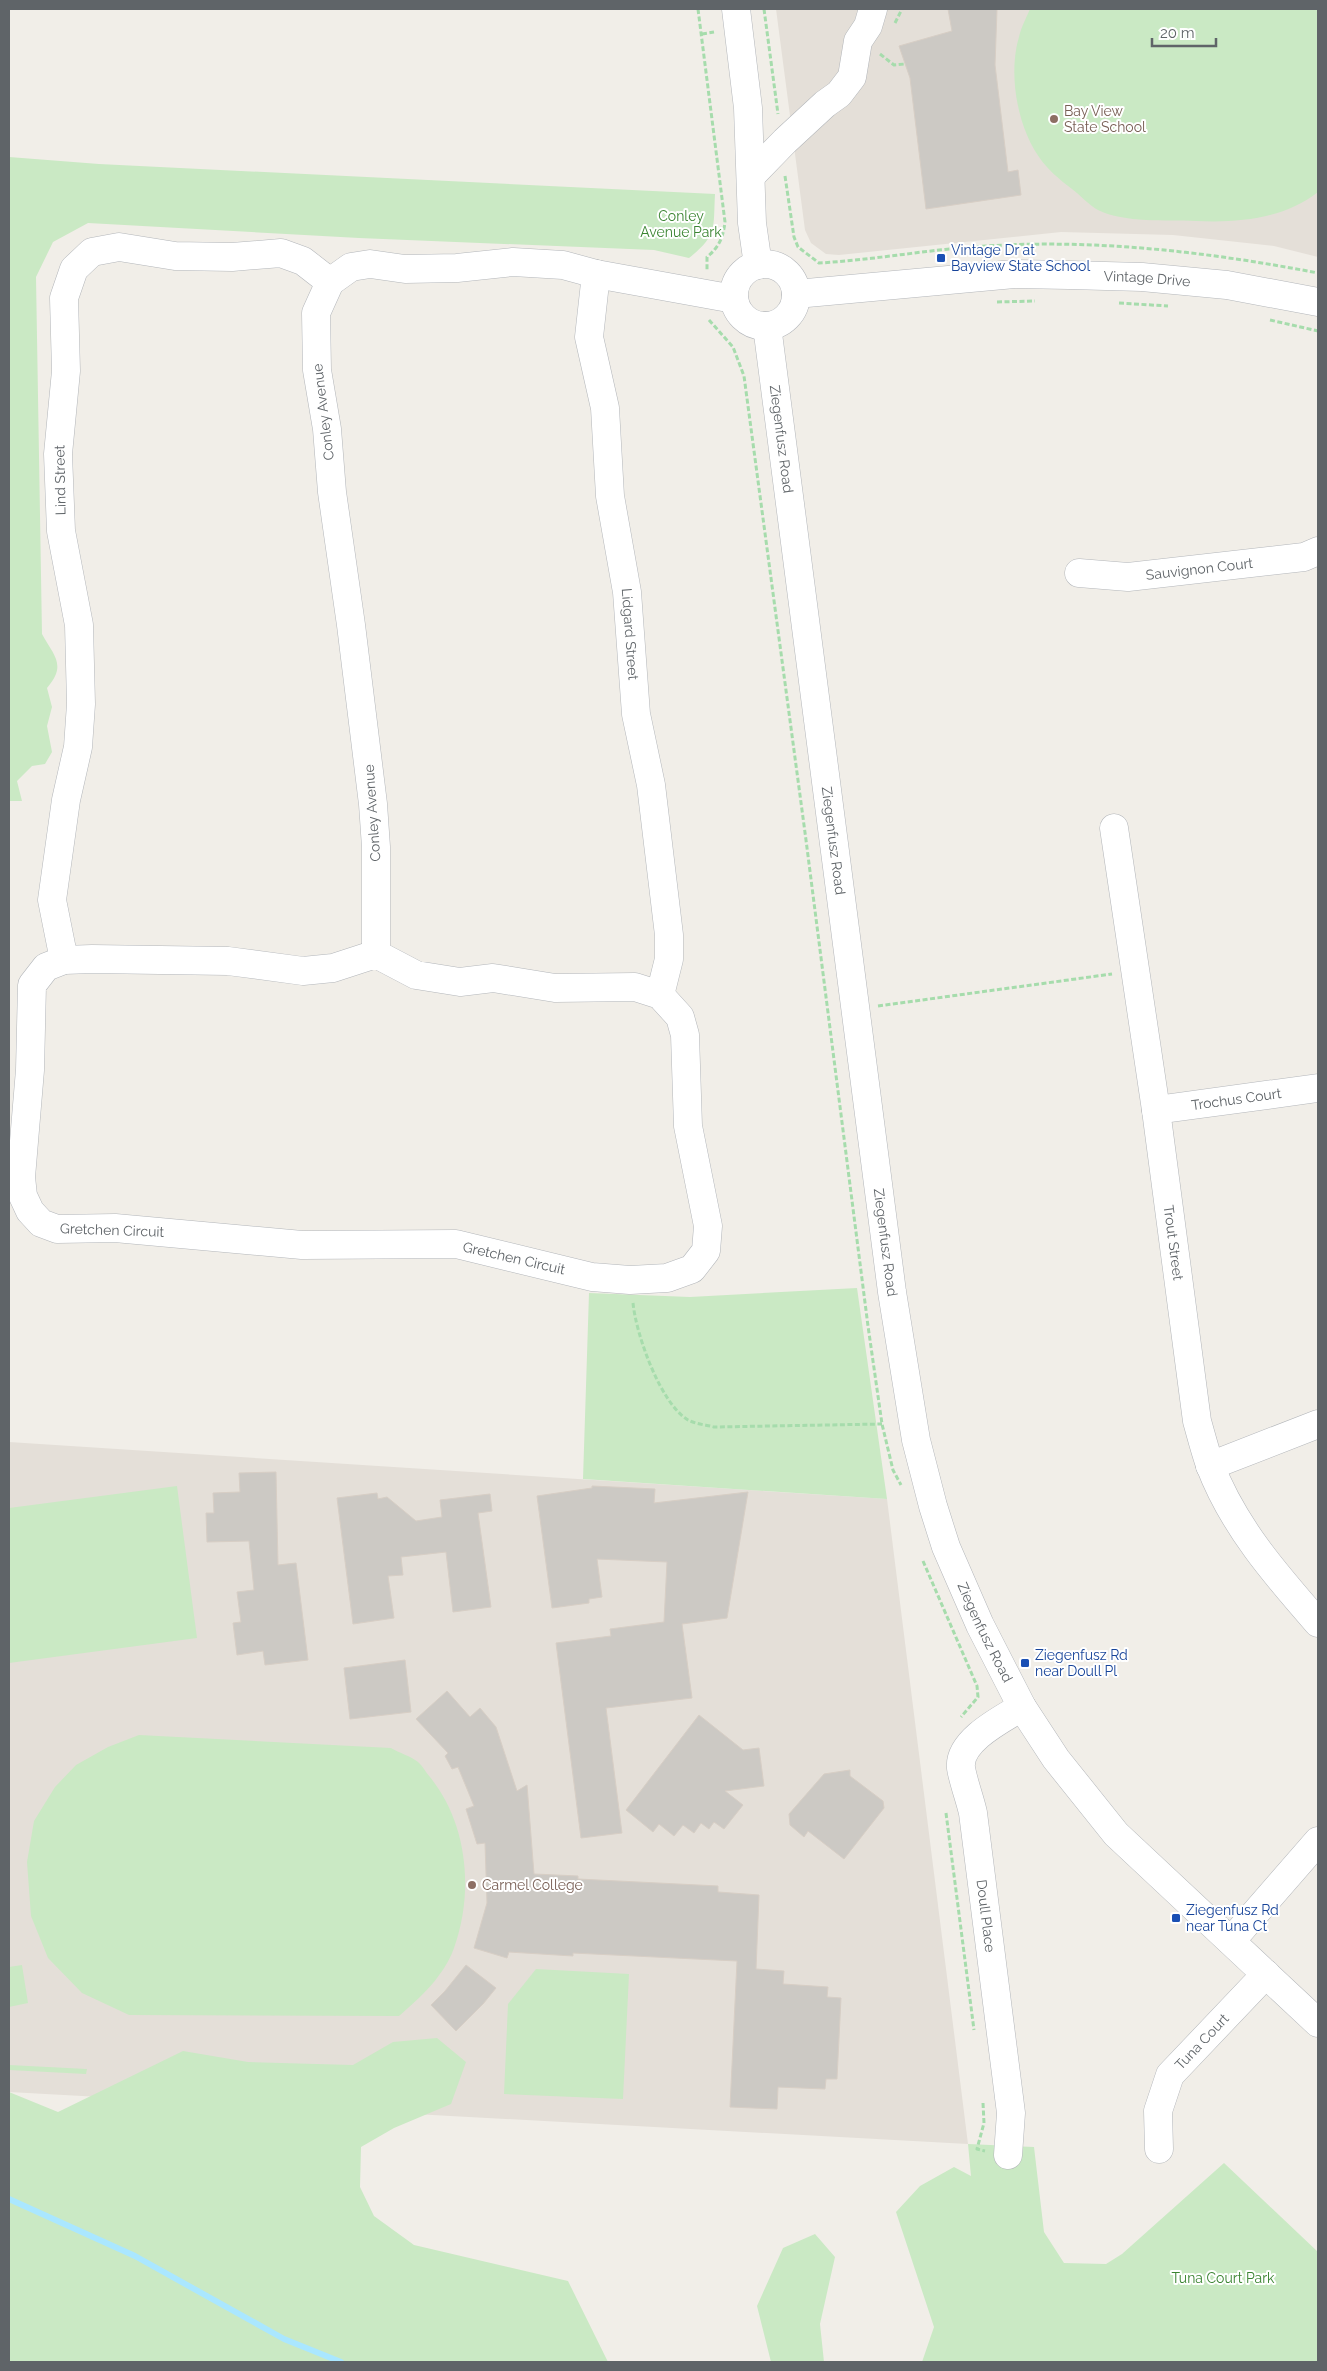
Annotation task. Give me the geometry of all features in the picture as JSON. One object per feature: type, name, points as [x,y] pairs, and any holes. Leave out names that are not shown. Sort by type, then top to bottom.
[{"type":"street","points":[[736,9],[748,108],[752,223],[758,265]]},
{"type":"street","points":[[751,176],[785,140],[838,94],[852,77],[858,41],[868,26],[874,9]]},
{"type":"street","name":"Lind Street","points":[[64,960],[52,900],[64,809],[78,747],[81,704],[79,625],[61,530],[58,454],[66,371],[64,298],[74,269],[92,252],[119,247],[175,256],[232,257],[281,254],[303,262],[330,282]]},
{"type":"street","points":[[330,282],[351,267],[370,264],[405,269],[449,268],[513,262],[563,265],[596,274],[734,299]]},
{"type":"street","points":[[758,265],[768,265],[783,270],[808,293],[794,305],[787,317],[778,323],[767,326],[756,325],[746,320],[739,312],[734,299],[738,279],[745,271],[758,265]]},
{"type":"street","name":"Lidgard Street","points":[[596,274],[589,337],[604,408],[610,496],[627,592],[636,714],[651,785],[670,934],[669,960],[660,995]]},
{"type":"street","name":"Vintage Drive","points":[[808,293],[1014,274],[1087,275],[1142,277],[1227,285],[1318,302]]},
{"type":"street","name":"Conley Avenue","points":[[330,282],[316,313],[317,370],[327,428],[332,492],[351,625],[373,804],[376,847],[376,954]]},
{"type":"street","name":"Ziegenfusz Road","points":[[767,326],[857,1009],[892,1292],[916,1440],[946,1547],[980,1625],[1022,1707],[1056,1758],[1116,1834],[1318,2023]]},
{"type":"street","name":"Sauvignon Court","points":[[1079,573],[1128,577],[1304,557],[1318,551]]},
{"type":"street","name":"Trout Street","points":[[1114,828],[1156,1110],[1197,1421],[1210,1466],[1236,1518],[1269,1566],[1318,1623]]},
{"type":"street","name":"Gretchen Circuit","points":[[376,954],[416,975],[460,982],[493,978],[555,988],[635,987],[660,995],[680,1017],[685,1035],[688,1126],[708,1226],[706,1251],[692,1269],[667,1278],[630,1280],[592,1277],[456,1244],[302,1245],[124,1228],[57,1229],[41,1224],[30,1211],[23,1196],[21,1177],[30,1070],[32,985],[46,967],[64,960],[228,961],[302,971],[333,968],[376,954]]},
{"type":"street","name":"Trochus Court","points":[[1156,1110],[1318,1088]]},
{"type":"street","points":[[1210,1466],[1318,1424]]},
{"type":"street","name":"Doull Place","points":[[1008,2155],[1011,2113],[973,1813],[961,1767],[965,1748],[992,1725],[1022,1707]]},
{"type":"street","points":[[1231,1941],[1318,1841]]},
{"type":"street","name":"Tuna Court","points":[[1159,2150],[1158,2111],[1170,2074],[1266,1974]]},
{"type":"path","points":[[764,9],[778,113],[788,158],[785,164],[794,237],[798,247],[819,263],[987,246],[1079,244],[1239,258],[1318,273]]},
{"type":"path","points":[[881,55],[894,65],[905,64]]},
{"type":"path","points":[[808,293],[819,263]]},
{"type":"path","points":[[994,302],[1039,301]]},
{"type":"path","points":[[1112,302],[1176,307]]},
{"type":"path","points":[[1268,320],[1318,331]]},
{"type":"path","points":[[857,1009],[1135,970]]},
{"type":"path","points":[[630,1280],[635,1324],[646,1355],[673,1406],[689,1421],[714,1427],[882,1424]]},
{"type":"shaded area","name":"Bay View State School","points":[[776,9],[1318,9],[1318,257],[1274,246],[1173,235],[1061,232],[839,255],[826,254],[811,243],[805,230]]},
{"type":"shaded area","name":"Carmel College","points":[[9,1442],[887,1499],[968,2144],[9,2092]]},
{"type":"green space","points":[[1030,9],[1318,9],[1318,192],[1305,201],[1276,214],[1244,220],[1159,221],[1120,217],[1098,210],[1046,166],[1031,144],[1025,130],[1017,99],[1014,67],[1020,34]]},
{"type":"green space","name":"Conley Avenue Park","points":[[9,157],[99,164],[715,194],[714,223],[705,243],[689,258],[654,250],[359,238],[88,223],[53,242],[36,277],[42,634],[54,655],[57,667],[53,680],[47,688],[52,707],[47,726],[52,752],[45,764],[32,766],[17,781],[22,801],[9,801]]},
{"type":"green space","points":[[857,1288],[887,1499],[583,1479],[589,1293],[690,1297]]},
{"type":"green space","points":[[177,1486],[197,1638],[9,1663],[9,1508]]},
{"type":"green space","points":[[139,1735],[391,1748],[418,1762],[443,1796],[453,1816],[460,1837],[464,1859],[464,1904],[460,1927],[450,1958],[438,1977],[399,2016],[129,2015],[82,1993],[48,1958],[31,1916],[27,1862],[34,1821],[55,1787],[76,1765],[108,1747]]},
{"type":"green space","points":[[22,1965],[28,2003],[9,2007],[9,1967]]},
{"type":"green space","points":[[536,1969],[629,1974],[623,2099],[504,2094],[508,2004]]},
{"type":"green space","points":[[437,2038],[466,2062],[451,2104],[394,2128],[361,2147],[360,2187],[374,2216],[414,2245],[568,2281],[608,2362],[9,2362],[9,2092],[58,2112],[183,2051],[248,2062],[353,2065],[393,2042]]},
{"type":"green space","points":[[9,2065],[87,2069],[86,2074],[9,2070]]},
{"type":"green space","name":"Tuna Court Park","points":[[968,2144],[1034,2147],[1044,2232],[1064,2263],[1106,2264],[1122,2254],[1224,2163],[1318,2252],[1318,2362],[922,2362],[934,2327],[896,2212],[920,2186],[954,2167],[971,2176]]},
{"type":"green space","points":[[815,2234],[835,2257],[820,2324],[824,2362],[771,2362],[757,2306],[783,2248]]},
{"type":"building","points":[[948,9],[997,9],[995,65],[1008,172],[1018,170],[1021,195],[926,209],[910,78],[899,46],[952,31]]},
{"type":"building","points":[[276,1472],[278,1565],[296,1563],[308,1660],[265,1665],[263,1651],[237,1655],[233,1623],[241,1622],[237,1592],[254,1590],[249,1541],[207,1542],[206,1513],[214,1513],[213,1493],[240,1492],[239,1473]]},
{"type":"building","points":[[592,1486],[655,1489],[654,1503],[748,1492],[727,1618],[682,1624],[692,1698],[606,1708],[622,1833],[581,1838],[556,1643],[611,1636],[610,1629],[664,1622],[667,1562],[597,1559],[602,1597],[589,1599],[589,1603],[552,1608],[537,1496],[592,1488]]},
{"type":"building","points":[[377,1493],[378,1499],[387,1497],[416,1521],[442,1517],[440,1500],[490,1494],[492,1511],[478,1513],[491,1607],[453,1612],[446,1552],[401,1557],[403,1575],[388,1576],[394,1618],[353,1624],[337,1498]]},
{"type":"building","points":[[405,1660],[411,1712],[350,1719],[344,1668]]},
{"type":"building","points":[[447,1691],[470,1717],[480,1708],[496,1727],[517,1791],[527,1785],[534,1874],[578,1876],[578,1879],[718,1886],[718,1892],[759,1895],[756,1969],[784,1971],[783,1984],[828,1987],[827,1997],[841,1998],[837,2079],[826,2079],[825,2089],[778,2087],[777,2109],[730,2107],[737,1961],[573,1953],[573,1956],[509,1952],[507,1958],[474,1948],[487,1903],[485,1843],[477,1844],[466,1809],[474,1806],[458,1767],[452,1769],[445,1756],[448,1753],[416,1719]]},
{"type":"building","points":[[699,1715],[743,1750],[759,1748],[764,1786],[725,1791],[743,1805],[724,1829],[714,1822],[709,1829],[701,1823],[694,1833],[683,1825],[674,1836],[659,1824],[653,1832],[626,1810]]},
{"type":"building","points":[[850,1770],[850,1776],[883,1801],[884,1808],[844,1859],[808,1831],[804,1837],[790,1825],[789,1814],[824,1774]]},
{"type":"building","points":[[466,1965],[496,1988],[456,2031],[431,2005]]},
{"type":"waterway","points":[[9,2199],[135,2256],[284,2339],[341,2362]]},
{"type":"place","name":"Bay View State School","points":[[1054,119]]},
{"type":"place","name":"Vintage Dr at Bayview State School","points":[[941,258]]},
{"type":"place","name":"Ziegenfusz Rd near Doull Pl","points":[[1025,1663]]},
{"type":"place","name":"Carmel College","points":[[472,1885]]},
{"type":"place","name":"Ziegenfusz Rd near Tuna Ct","points":[[1176,1918]]}]
